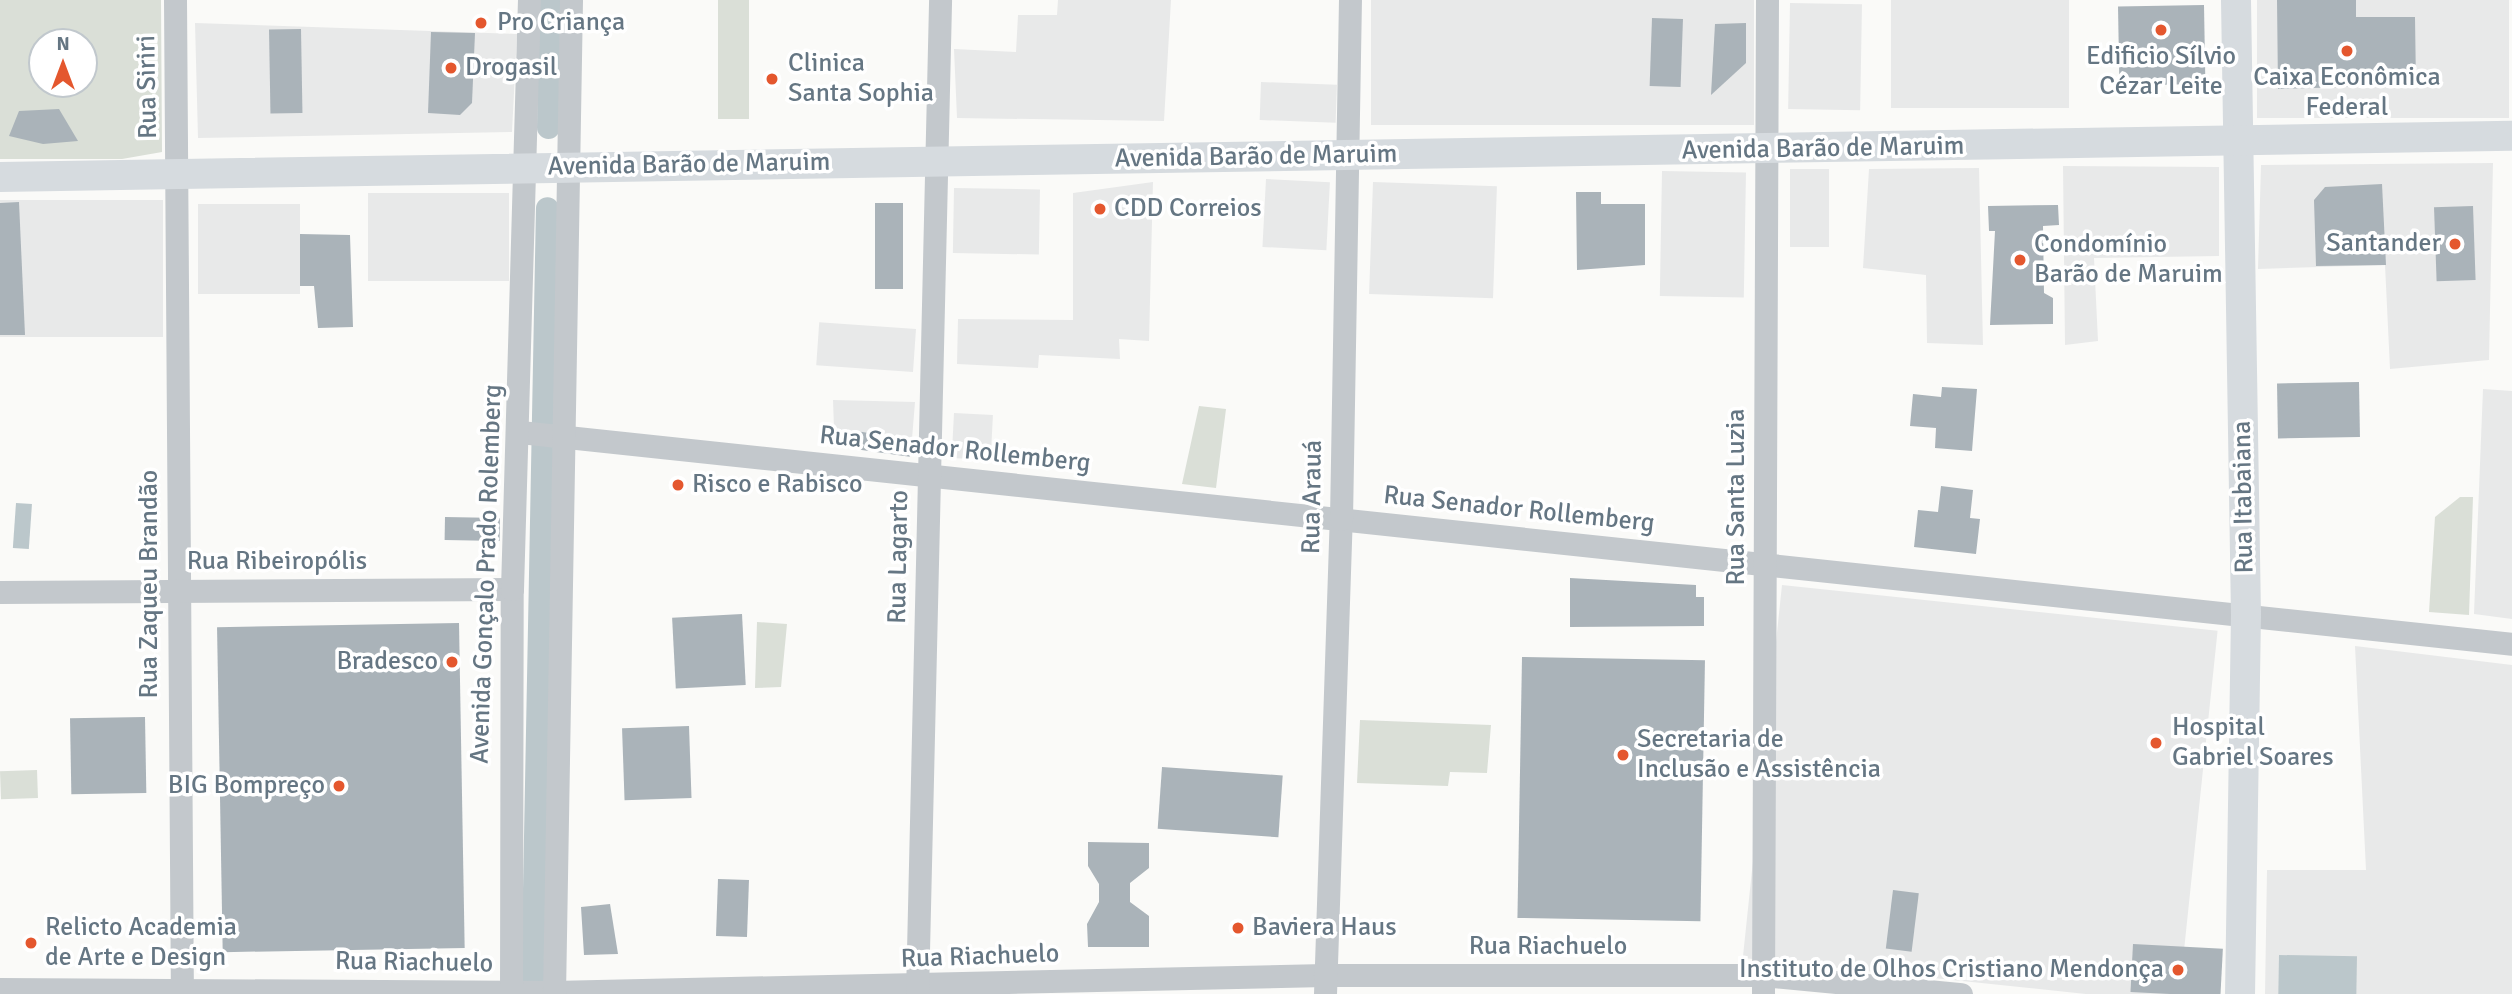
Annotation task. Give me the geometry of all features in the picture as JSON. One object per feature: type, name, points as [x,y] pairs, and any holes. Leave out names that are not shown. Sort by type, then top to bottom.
[{"type":"main road","name":"Rua Itabaiana","points":[[2236,0],[2246,614],[2240,994]]},
{"type":"main road","name":"Avenida Barão de Maruim","points":[[0,177],[565,161],[1345,157],[2512,136]]},
{"type":"street","name":"Rua Siriri","points":[[175,0],[178,173]]},
{"type":"street","name":"Avenida Gonçalo Prado Rolemberg","points":[[528,0],[522,162],[541,432],[512,589],[532,993]]},
{"type":"street","name":"Avenida Gonçalo Prado Rolemberg","points":[[532,993],[541,432],[565,161],[571,0]]},
{"type":"street","name":"Rua Lagarto","points":[[918,991],[940,0]]},
{"type":"street","name":"Rua Arauá","points":[[1325,985],[1341,519],[1345,157],[1350,0]]},
{"type":"street","name":"Rua Santa Luzia","points":[[1763,984],[1767,0]]},
{"type":"street","name":"Rua Zaqueu Brandão","points":[[178,173],[177,591],[182,991]]},
{"type":"street","name":"Rua Senador Rollemberg","points":[[541,432],[929,476],[2512,644]]},
{"type":"street","name":"Rua Ribeiropólis","points":[[0,592],[512,589]]},
{"type":"street","name":"Rua Riachuelo","points":[[0,989],[532,993],[1325,985],[1763,984],[1961,994]]},
{"type":"shaded area","points":[[0,0],[161,0],[162,152],[122,159],[0,159]]},
{"type":"shaded area","points":[[718,0],[749,0],[749,119],[718,119]]},
{"type":"shaded area","points":[[1058,0],[1171,0],[1164,121],[957,118],[954,49],[1016,52],[1018,15],[1057,15]]},
{"type":"shaded area","points":[[1371,0],[1754,0],[1754,125],[1371,125]]},
{"type":"shaded area","points":[[1891,0],[2069,0],[2069,108],[1891,108]]},
{"type":"shaded area","points":[[2257,0],[2509,0],[2509,118],[2257,118]]},
{"type":"shaded area","points":[[1790,3],[1862,4],[1860,110],[1788,109]]},
{"type":"shaded area","points":[[195,23],[517,34],[512,132],[198,138]]},
{"type":"shaded area","points":[[1261,82],[1337,85],[1336,123],[1260,120]]},
{"type":"shaded area","points":[[2493,163],[2489,360],[2390,369],[2385,265],[2258,269],[2261,165]]},
{"type":"shaded area","points":[[2063,166],[2219,167],[2219,256],[2094,258],[2098,341],[2065,345]]},
{"type":"shaded area","points":[[1979,168],[1983,345],[1927,343],[1926,275],[1863,268],[1869,169]]},
{"type":"shaded area","points":[[1790,169],[1829,169],[1829,247],[1790,247]]},
{"type":"shaded area","points":[[1662,171],[1746,172],[1744,297],[1660,296]]},
{"type":"shaded area","points":[[1266,179],[1330,182],[1326,250],[1262,247]]},
{"type":"shaded area","points":[[1153,182],[1149,341],[1119,339],[1120,359],[1039,355],[1038,368],[957,364],[958,319],[1073,320],[1073,193]]},
{"type":"shaded area","points":[[1373,182],[1497,186],[1493,298],[1369,294]]},
{"type":"shaded area","points":[[954,188],[1040,190],[1039,254],[953,253]]},
{"type":"shaded area","points":[[368,193],[509,193],[509,281],[368,281]]},
{"type":"shaded area","points":[[0,200],[163,200],[163,337],[0,337]]},
{"type":"shaded area","points":[[198,204],[300,204],[300,294],[198,294]]},
{"type":"shaded area","points":[[819,322],[916,329],[913,372],[816,365]]},
{"type":"shaded area","points":[[2483,389],[2512,391],[2512,619],[2474,614]]},
{"type":"shaded area","points":[[833,400],[915,402],[912,439],[834,428]]},
{"type":"shaded area","points":[[1199,406],[1226,409],[1216,488],[1182,484]]},
{"type":"shaded area","points":[[954,413],[993,415],[991,460],[952,458]]},
{"type":"shaded area","points":[[2460,497],[2473,497],[2469,615],[2429,612],[2435,517]]},
{"type":"shaded area","points":[[16,503],[32,504],[29,549],[13,548]]},
{"type":"shaded area","points":[[1782,585],[2218,631],[2179,994],[2086,994],[1743,958]]},
{"type":"shaded area","points":[[757,622],[787,624],[781,687],[755,688]]},
{"type":"shaded area","points":[[2355,646],[2512,665],[2512,994],[2265,994],[2267,870],[2366,870]]},
{"type":"shaded area","points":[[1360,720],[1491,725],[1487,773],[1450,772],[1448,786],[1357,783]]},
{"type":"shaded area","points":[[37,770],[38,798],[1,799],[0,771]]},
{"type":"shaded area","points":[[2279,955],[2357,956],[2356,994],[2278,994]]},
{"type":"building","name":"Caixa Econômica Federal","points":[[2277,0],[2356,0],[2356,17],[2415,17],[2416,85],[2278,89]]},
{"type":"building","name":"Edificio Sílvio Cézar Leite","points":[[2204,5],[2205,84],[2119,85],[2118,7]]},
{"type":"building","points":[[1652,18],[1683,19],[1681,87],[1650,86]]},
{"type":"building","points":[[1746,23],[1746,63],[1711,95],[1715,24]]},
{"type":"building","points":[[301,29],[302,113],[270,114],[269,30]]},
{"type":"building","name":"Drogasil","points":[[431,32],[475,33],[472,103],[460,115],[428,113]]},
{"type":"building","points":[[59,109],[78,141],[43,144],[9,136],[19,111]]},
{"type":"building","points":[[2382,184],[2386,265],[2316,266],[2314,200],[2325,187]]},
{"type":"building","points":[[1576,192],[1601,192],[1601,204],[1645,204],[1645,265],[1577,270]]},
{"type":"building","points":[[19,202],[25,335],[0,335],[0,203]]},
{"type":"building","points":[[875,203],[903,203],[903,289],[875,289]]},
{"type":"building","name":"Condomínio Barão de Maruim","points":[[2058,205],[2059,225],[2043,226],[2044,293],[2053,298],[2053,324],[1990,325],[1995,231],[1989,231],[1988,206]]},
{"type":"building","name":"Santander","points":[[2473,206],[2476,280],[2437,281],[2434,207]]},
{"type":"building","points":[[300,234],[350,235],[353,327],[318,328],[314,286],[300,286]]},
{"type":"building","points":[[2359,382],[2360,437],[2278,438],[2277,383]]},
{"type":"building","points":[[1942,387],[1977,389],[1972,451],[1935,448],[1936,428],[1910,426],[1913,394],[1941,397]]},
{"type":"building","points":[[834,428],[912,439],[910,457],[831,446]]},
{"type":"building","points":[[1941,486],[1973,490],[1970,518],[1980,519],[1976,554],[1914,547],[1918,510],[1938,512]]},
{"type":"building","points":[[445,517],[500,518],[500,541],[445,540]]},
{"type":"building","points":[[1570,578],[1696,585],[1696,597],[1704,597],[1704,626],[1570,627]]},
{"type":"building","points":[[742,614],[746,685],[676,689],[672,618]]},
{"type":"building","name":"BIG Bompreço","points":[[459,623],[465,948],[223,952],[217,627]]},
{"type":"building","points":[[1522,657],[1705,660],[1700,921],[1517,918]]},
{"type":"building","points":[[145,717],[146,793],[71,794],[70,718]]},
{"type":"building","points":[[689,726],[692,798],[625,800],[622,728]]},
{"type":"building","points":[[1162,767],[1283,775],[1278,837],[1158,829]]},
{"type":"building","points":[[1088,842],[1149,843],[1149,868],[1130,883],[1130,902],[1149,916],[1149,947],[1088,947],[1087,924],[1099,902],[1099,884],[1088,866]]},
{"type":"building","points":[[718,879],[749,880],[747,937],[716,936]]},
{"type":"building","points":[[1893,890],[1919,893],[1912,952],[1886,949]]},
{"type":"building","points":[[610,904],[618,954],[584,955],[581,907]]},
{"type":"building","name":"Instituto de Olhos Cristiano Mendonça","points":[[2133,944],[2223,949],[2221,994],[2130,992]]},
{"type":"waterway","points":[[548,127],[550,0]]},
{"type":"waterway","points":[[532,994],[547,208]]},
{"type":"place","name":"Pro Criança","points":[[481,23]]},
{"type":"place","name":"Edificio Sílvio Cézar Leite","points":[[2161,30]]},
{"type":"place","name":"Caixa Econômica Federal","points":[[2347,51]]},
{"type":"place","name":"Drogasil","points":[[451,68]]},
{"type":"place","name":"Clinica Santa Sophia","points":[[772,79]]},
{"type":"place","name":"CDD Correios","points":[[1100,209]]},
{"type":"place","name":"Santander","points":[[2455,244]]},
{"type":"place","name":"Condomínio Barão de Maruim","points":[[2020,260]]},
{"type":"place","name":"Risco e Rabisco","points":[[678,485]]},
{"type":"place","name":"Bradesco","points":[[452,662]]},
{"type":"place","name":"Hospital Gabriel Soares","points":[[2156,743]]},
{"type":"place","name":"Secretaria de Inclusão e Assistência","points":[[1623,755]]},
{"type":"place","name":"BIG Bompreço","points":[[339,786]]},
{"type":"place","name":"Baviera Haus","points":[[1238,928]]},
{"type":"place","name":"Relicto Academia de Arte e Design","points":[[31,943]]},
{"type":"place","name":"Instituto de Olhos Cristiano Mendonça","points":[[2178,970]]}]
